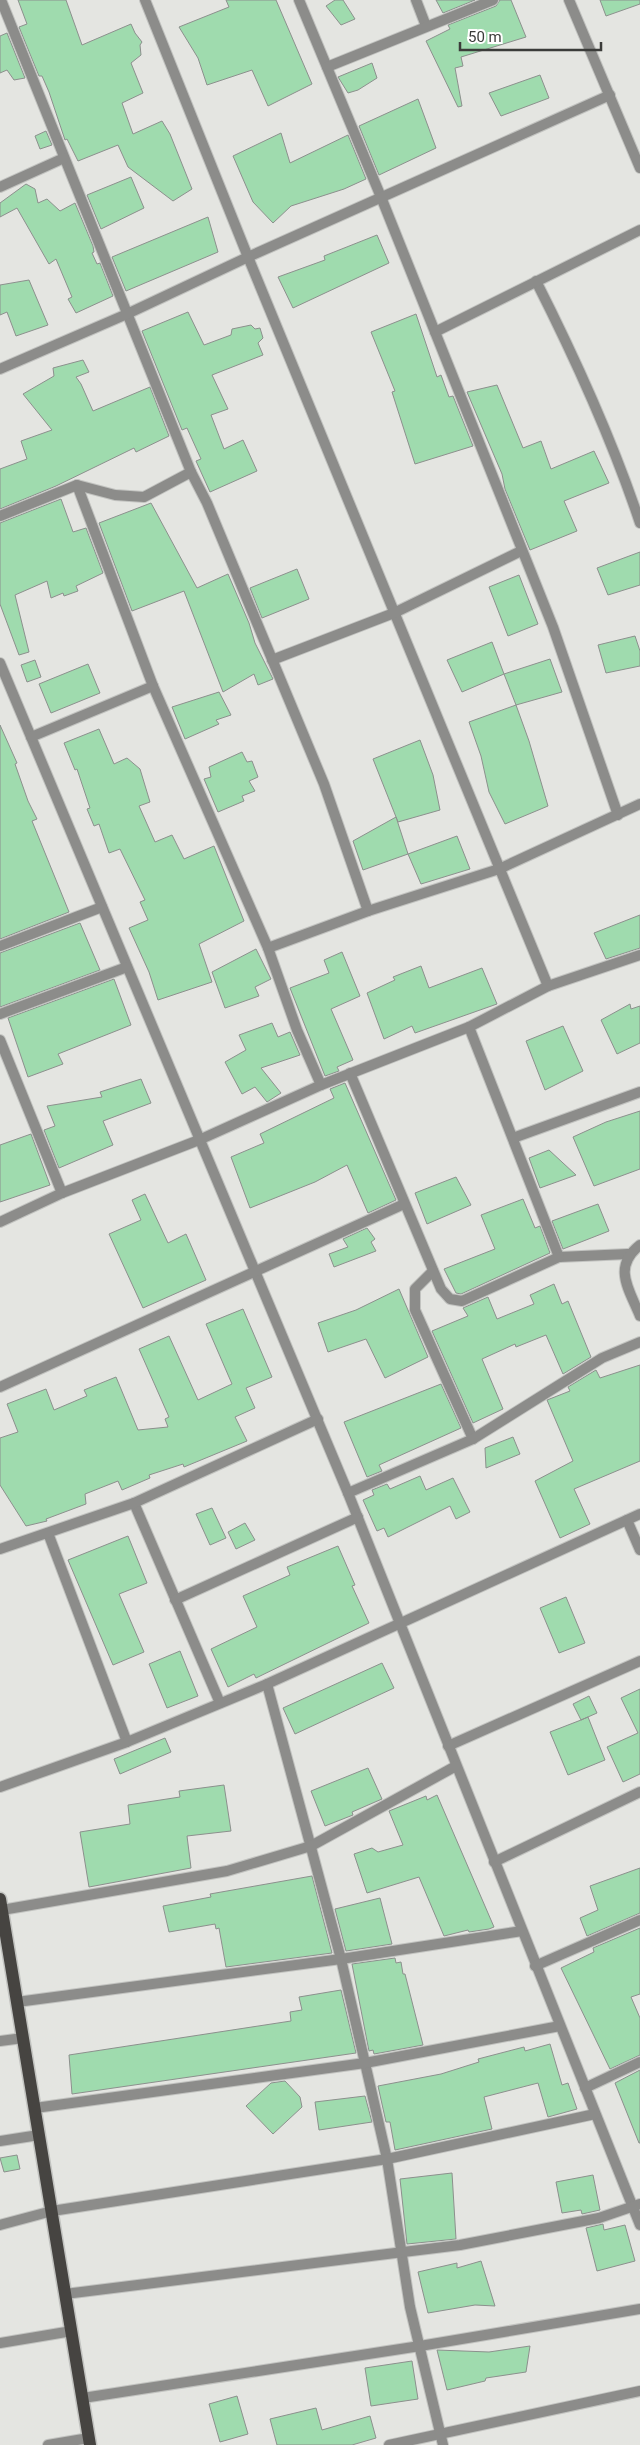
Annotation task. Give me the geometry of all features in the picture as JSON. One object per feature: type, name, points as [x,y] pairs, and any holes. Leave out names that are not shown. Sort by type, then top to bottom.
[{"type":"main road","points":[[1,1904],[4,1946],[17,2002],[90,2442]]},
{"type":"street","points":[[1,0],[191,472],[208,503],[324,784],[368,912]]},
{"type":"street","points":[[145,0],[248,257],[548,986]]},
{"type":"street","points":[[299,0],[381,197],[553,627],[618,814]]},
{"type":"street","points":[[416,0],[426,26]]},
{"type":"street","points":[[327,67],[494,0]]},
{"type":"street","points":[[569,0],[640,168]]},
{"type":"street","points":[[0,369],[610,95]]},
{"type":"street","points":[[0,187],[64,158]]},
{"type":"street","points":[[435,332],[640,230]]},
{"type":"street","points":[[536,281],[576,360],[604,424],[640,523]]},
{"type":"street","points":[[0,516],[77,485],[115,495],[144,497],[191,472]]},
{"type":"street","points":[[77,485],[153,686],[268,948],[297,1030],[320,1085]]},
{"type":"street","points":[[272,660],[394,613],[522,551]]},
{"type":"street","points":[[0,662],[348,1492],[584,2088],[636,2205],[640,2225]]},
{"type":"street","points":[[31,737],[153,686]]},
{"type":"street","points":[[268,948],[368,912],[499,869],[640,804]]},
{"type":"street","points":[[0,946],[102,908]]},
{"type":"street","points":[[0,1222],[62,1193],[199,1140],[320,1085],[469,1027],[548,986],[640,955]]},
{"type":"street","points":[[0,1014],[127,967]]},
{"type":"street","points":[[469,1027],[559,1257]]},
{"type":"street","points":[[0,1040],[62,1193]]},
{"type":"street","points":[[350,1073],[433,1271],[441,1289],[450,1299],[462,1301],[559,1257],[628,1254],[640,1245]]},
{"type":"street","points":[[512,1138],[640,1092]]},
{"type":"street","points":[[0,1387],[404,1204]]},
{"type":"street","points":[[628,1254],[623,1269],[640,1316]]},
{"type":"street","points":[[433,1271],[415,1290],[415,1310],[473,1439]]},
{"type":"street","points":[[348,1492],[473,1439],[602,1358],[640,1342]]},
{"type":"street","points":[[0,1550],[134,1503],[318,1419]]},
{"type":"street","points":[[134,1503],[220,1702]]},
{"type":"street","points":[[0,1787],[127,1742],[266,1684],[640,1514]]},
{"type":"street","points":[[175,1600],[358,1517]]},
{"type":"street","points":[[627,1520],[640,1550]]},
{"type":"street","points":[[48,1533],[127,1742]]},
{"type":"street","points":[[448,1746],[640,1661]]},
{"type":"street","points":[[266,1684],[341,1959],[386,2159],[410,2307],[442,2440]]},
{"type":"street","points":[[1,1904],[227,1871],[311,1846],[456,1766]]},
{"type":"street","points":[[494,1862],[640,1792]]},
{"type":"street","points":[[535,1966],[640,1920]]},
{"type":"street","points":[[17,2002],[341,1959],[522,1931]]},
{"type":"street","points":[[35,2108],[365,2063],[560,2026]]},
{"type":"street","points":[[0,2041],[23,2038]]},
{"type":"street","points":[[584,2088],[640,2062]]},
{"type":"street","points":[[0,2225],[52,2211],[386,2159],[596,2114]]},
{"type":"street","points":[[0,2141],[39,2135]]},
{"type":"street","points":[[66,2294],[402,2254],[580,2221],[636,2205]]},
{"type":"street","points":[[83,2398],[420,2346],[640,2309]]},
{"type":"street","points":[[0,2344],[72,2331]]},
{"type":"street","points":[[389,2445],[442,2440],[640,2391]]},
{"type":"street","points":[[48,2445],[90,2442]]},
{"type":"building","points":[[18,0],[66,0],[82,45],[131,24],[142,42],[140,45],[141,55],[131,63],[143,93],[122,103],[133,134],[162,121],[170,134],[192,189],[173,201],[128,167],[118,145],[78,161],[67,139],[65,140],[49,92],[42,76],[39,76],[19,27],[27,24]]},
{"type":"building","points":[[226,0],[276,0],[312,84],[268,106],[252,70],[207,85],[198,58],[179,27],[229,7]]},
{"type":"building","points":[[335,0],[343,0],[355,19],[341,25],[326,6]]},
{"type":"building","points":[[436,0],[475,0],[443,13]]},
{"type":"building","points":[[500,0],[511,0],[526,37],[461,57],[463,66],[455,68],[462,106],[458,107],[426,41],[450,29],[448,25],[496,6]]},
{"type":"building","points":[[600,0],[640,0],[640,4],[606,16]]},
{"type":"building","points":[[7,33],[25,78],[14,80],[7,70],[0,73],[0,36]]},
{"type":"building","points":[[372,63],[377,78],[358,90],[348,93],[338,77]]},
{"type":"building","points":[[540,75],[549,98],[501,116],[489,93]]},
{"type":"building","points":[[418,99],[436,148],[379,175],[359,126]]},
{"type":"building","points":[[46,131],[52,145],[40,149],[35,136]]},
{"type":"building","points":[[281,133],[290,163],[348,135],[366,179],[344,189],[291,206],[273,223],[253,202],[233,156]]},
{"type":"building","points":[[131,177],[144,208],[101,229],[87,195]]},
{"type":"building","points":[[26,184],[35,189],[38,203],[47,199],[60,211],[75,203],[93,246],[94,252],[92,253],[97,264],[100,263],[113,296],[76,313],[68,299],[72,297],[56,259],[49,264],[17,208],[0,217],[0,203]]},
{"type":"building","points":[[208,217],[218,252],[126,291],[112,257]]},
{"type":"building","points":[[377,235],[389,263],[293,308],[278,277],[325,260],[324,256]]},
{"type":"building","points":[[29,280],[48,325],[16,336],[7,312],[0,315],[0,285]]},
{"type":"building","points":[[188,312],[204,345],[231,335],[232,329],[251,325],[255,329],[260,328],[263,338],[258,343],[263,355],[212,375],[228,409],[211,415],[224,449],[243,440],[257,471],[210,492],[196,461],[201,459],[187,428],[182,430],[142,331]]},
{"type":"building","points":[[416,314],[437,377],[441,375],[449,397],[453,396],[473,446],[415,464],[392,392],[395,391],[371,332]]},
{"type":"building","points":[[83,360],[89,372],[76,377],[93,411],[150,387],[169,436],[136,452],[134,448],[56,486],[0,509],[0,469],[27,459],[21,441],[52,430],[23,394],[54,376],[53,368]]},
{"type":"building","points":[[497,385],[523,448],[541,441],[551,469],[594,451],[609,483],[564,501],[577,531],[530,550],[505,489],[502,474],[467,392]]},
{"type":"building","points":[[61,499],[73,532],[86,528],[103,573],[76,586],[78,591],[64,596],[63,593],[51,598],[47,581],[15,595],[29,652],[19,655],[0,604],[0,523]]},
{"type":"building","points":[[151,503],[197,588],[228,574],[249,623],[255,643],[273,679],[258,685],[254,674],[223,692],[184,591],[132,611],[99,523]]},
{"type":"building","points":[[640,552],[640,585],[608,595],[597,568]]},
{"type":"building","points":[[297,569],[309,599],[262,618],[250,588]]},
{"type":"building","points":[[519,575],[538,624],[508,636],[489,587]]},
{"type":"building","points":[[635,636],[640,651],[640,666],[606,673],[598,645]]},
{"type":"building","points":[[492,642],[504,674],[462,692],[447,660]]},
{"type":"building","points":[[550,659],[562,692],[516,705],[504,674]]},
{"type":"building","points":[[35,660],[41,677],[27,682],[21,665]]},
{"type":"building","points":[[88,664],[100,693],[51,713],[39,684]]},
{"type":"building","points":[[219,692],[231,715],[216,720],[219,724],[185,739],[172,707]]},
{"type":"building","points":[[516,705],[529,741],[548,806],[505,824],[489,792],[481,756],[469,722]]},
{"type":"building","points":[[0,725],[17,763],[15,764],[28,801],[37,819],[32,821],[69,912],[0,939]]},
{"type":"building","points":[[99,729],[114,764],[127,758],[140,769],[150,802],[139,806],[155,842],[172,835],[184,859],[214,846],[244,921],[199,944],[212,982],[158,1000],[149,972],[129,928],[148,920],[140,902],[145,900],[120,849],[109,853],[99,824],[94,826],[87,809],[90,808],[77,769],[75,770],[64,743]]},
{"type":"building","points":[[420,740],[433,775],[440,810],[398,822],[373,759]]},
{"type":"building","points":[[242,752],[247,762],[252,761],[258,777],[249,781],[255,791],[242,796],[244,801],[218,812],[204,779],[211,777],[209,767]]},
{"type":"building","points":[[396,817],[408,854],[363,870],[353,841]]},
{"type":"building","points":[[457,836],[470,869],[421,884],[408,854]]},
{"type":"building","points":[[640,915],[640,948],[606,959],[594,933]]},
{"type":"building","points":[[80,923],[100,970],[0,1007],[0,953]]},
{"type":"building","points":[[256,949],[271,979],[255,987],[259,996],[225,1008],[212,972]]},
{"type":"building","points":[[342,952],[360,996],[331,1009],[353,1060],[337,1067],[339,1071],[325,1076],[290,988],[329,973],[324,960]]},
{"type":"building","points":[[421,966],[429,988],[482,968],[497,1004],[415,1033],[412,1026],[384,1039],[367,993],[395,980],[393,977]]},
{"type":"building","points":[[114,979],[131,1025],[58,1054],[63,1064],[28,1077],[8,1018]]},
{"type":"building","points":[[630,1004],[631,1009],[640,1006],[640,1043],[617,1054],[601,1020]]},
{"type":"building","points":[[272,1023],[278,1037],[290,1032],[300,1055],[261,1068],[281,1093],[267,1102],[255,1087],[242,1094],[225,1062],[246,1050],[239,1035]]},
{"type":"building","points":[[563,1026],[583,1071],[545,1090],[526,1041]]},
{"type":"building","points":[[141,1079],[151,1103],[103,1121],[113,1145],[59,1168],[44,1130],[55,1126],[47,1106],[102,1097],[100,1092]]},
{"type":"building","points":[[345,1083],[396,1200],[368,1213],[347,1165],[315,1182],[250,1208],[231,1157],[264,1143],[260,1134],[334,1098],[330,1089]]},
{"type":"building","points":[[640,1111],[640,1169],[594,1186],[573,1137],[606,1122]]},
{"type":"building","points":[[31,1134],[50,1185],[0,1202],[0,1145]]},
{"type":"building","points":[[549,1150],[576,1175],[540,1188],[529,1158]]},
{"type":"building","points":[[456,1177],[471,1205],[427,1224],[415,1193]]},
{"type":"building","points":[[145,1194],[168,1243],[186,1234],[206,1280],[143,1308],[109,1234],[141,1220],[132,1200]]},
{"type":"building","points":[[523,1199],[535,1228],[540,1226],[550,1253],[461,1294],[456,1293],[444,1269],[495,1249],[481,1215]]},
{"type":"building","points":[[598,1204],[609,1231],[563,1249],[552,1221]]},
{"type":"building","points":[[367,1228],[375,1239],[371,1242],[376,1251],[334,1267],[329,1254],[348,1247],[343,1239]]},
{"type":"building","points":[[554,1284],[562,1304],[568,1301],[591,1357],[563,1374],[546,1335],[516,1347],[515,1344],[482,1359],[503,1409],[473,1423],[432,1331],[468,1316],[463,1308],[488,1297],[497,1319],[534,1304],[530,1295]]},
{"type":"building","points":[[399,1289],[428,1357],[385,1378],[366,1339],[328,1352],[318,1323],[356,1310]]},
{"type":"building","points":[[243,1309],[272,1377],[246,1388],[255,1408],[235,1417],[247,1441],[184,1467],[183,1464],[149,1475],[150,1478],[122,1490],[118,1481],[85,1494],[86,1504],[46,1519],[47,1521],[26,1526],[0,1485],[0,1438],[18,1432],[7,1404],[46,1389],[54,1410],[87,1396],[84,1390],[116,1377],[138,1430],[168,1427],[165,1419],[169,1417],[139,1349],[169,1336],[198,1400],[232,1384],[206,1324]]},
{"type":"building","points":[[640,1365],[640,1461],[574,1489],[590,1524],[560,1538],[535,1481],[573,1461],[547,1400],[570,1391],[568,1387],[596,1370],[600,1378]]},
{"type":"building","points":[[441,1384],[461,1428],[379,1465],[382,1471],[367,1477],[344,1422]]},
{"type":"building","points":[[513,1437],[520,1454],[486,1468],[485,1448]]},
{"type":"building","points":[[420,1476],[426,1490],[453,1478],[470,1512],[456,1519],[450,1506],[388,1537],[384,1528],[377,1531],[363,1500],[374,1495],[372,1490],[387,1484],[390,1489]]},
{"type":"building","points":[[212,1508],[226,1538],[210,1545],[196,1514]]},
{"type":"building","points":[[245,1523],[255,1540],[236,1549],[228,1532]]},
{"type":"building","points":[[128,1536],[147,1583],[119,1594],[144,1652],[113,1665],[68,1560]]},
{"type":"building","points":[[338,1546],[355,1585],[352,1586],[369,1623],[256,1678],[254,1674],[228,1687],[211,1649],[257,1627],[243,1596],[290,1575],[287,1567]]},
{"type":"building","points":[[566,1597],[585,1643],[559,1653],[540,1608]]},
{"type":"building","points":[[180,1651],[198,1696],[167,1708],[149,1664]]},
{"type":"building","points":[[382,1663],[394,1688],[295,1734],[283,1708]]},
{"type":"building","points":[[640,1689],[640,1774],[623,1782],[607,1747],[638,1733],[621,1698]]},
{"type":"building","points":[[589,1696],[597,1713],[581,1720],[573,1704]]},
{"type":"building","points":[[588,1717],[605,1760],[568,1775],[550,1732]]},
{"type":"building","points":[[165,1738],[171,1752],[120,1774],[114,1759]]},
{"type":"building","points":[[368,1768],[382,1799],[352,1812],[353,1815],[325,1826],[311,1791]]},
{"type":"building","points":[[224,1785],[231,1831],[187,1836],[191,1868],[89,1887],[80,1832],[130,1824],[128,1805],[180,1797],[179,1791]]},
{"type":"building","points":[[437,1795],[494,1927],[469,1932],[468,1930],[444,1936],[419,1877],[367,1893],[354,1854],[372,1848],[378,1852],[403,1845],[389,1811],[426,1796],[427,1800]]},
{"type":"building","points":[[640,1868],[640,1913],[587,1936],[580,1918],[598,1910],[590,1886]]},
{"type":"building","points":[[312,1876],[332,1953],[226,1967],[219,1928],[216,1929],[215,1924],[169,1932],[163,1906],[211,1897],[210,1894]]},
{"type":"building","points":[[380,1898],[392,1944],[346,1951],[335,1909]]},
{"type":"building","points":[[640,1928],[640,1994],[631,1997],[640,2018],[640,2055],[610,2069],[561,1968],[594,1952],[593,1948]]},
{"type":"building","points":[[395,1958],[396,1963],[401,1962],[403,1974],[405,1974],[423,2045],[374,2054],[373,2050],[369,2051],[352,1964]]},
{"type":"building","points":[[341,1990],[356,2053],[72,2094],[69,2055],[291,2021],[290,2012],[302,2010],[299,1997]]},
{"type":"building","points":[[550,2044],[562,2085],[568,2083],[577,2109],[548,2117],[538,2083],[484,2097],[492,2129],[395,2150],[390,2122],[386,2122],[378,2086],[441,2074],[479,2062],[478,2059],[524,2047],[525,2051]]},
{"type":"building","points":[[640,2070],[640,2143],[639,2143],[615,2083]]},
{"type":"building","points":[[285,2081],[300,2097],[302,2107],[273,2134],[246,2106],[271,2083]]},
{"type":"building","points":[[365,2096],[372,2122],[319,2130],[315,2102]]},
{"type":"building","points":[[17,2155],[20,2169],[4,2172],[0,2158]]},
{"type":"building","points":[[452,2173],[456,2239],[407,2244],[400,2179]]},
{"type":"building","points":[[593,2175],[600,2210],[582,2214],[581,2210],[562,2213],[556,2182]]},
{"type":"building","points":[[603,2224],[604,2230],[625,2225],[635,2261],[597,2271],[586,2228]]},
{"type":"building","points":[[481,2261],[495,2306],[475,2305],[428,2313],[418,2272],[457,2263],[457,2268]]},
{"type":"building","points":[[530,2346],[526,2372],[486,2378],[485,2381],[447,2390],[437,2350],[489,2352]]},
{"type":"building","points":[[412,2361],[418,2399],[371,2406],[365,2368]]},
{"type":"building","points":[[237,2396],[248,2434],[220,2442],[209,2404]]},
{"type":"building","points":[[316,2408],[322,2430],[370,2416],[376,2438],[352,2445],[277,2445],[270,2419]]}]
